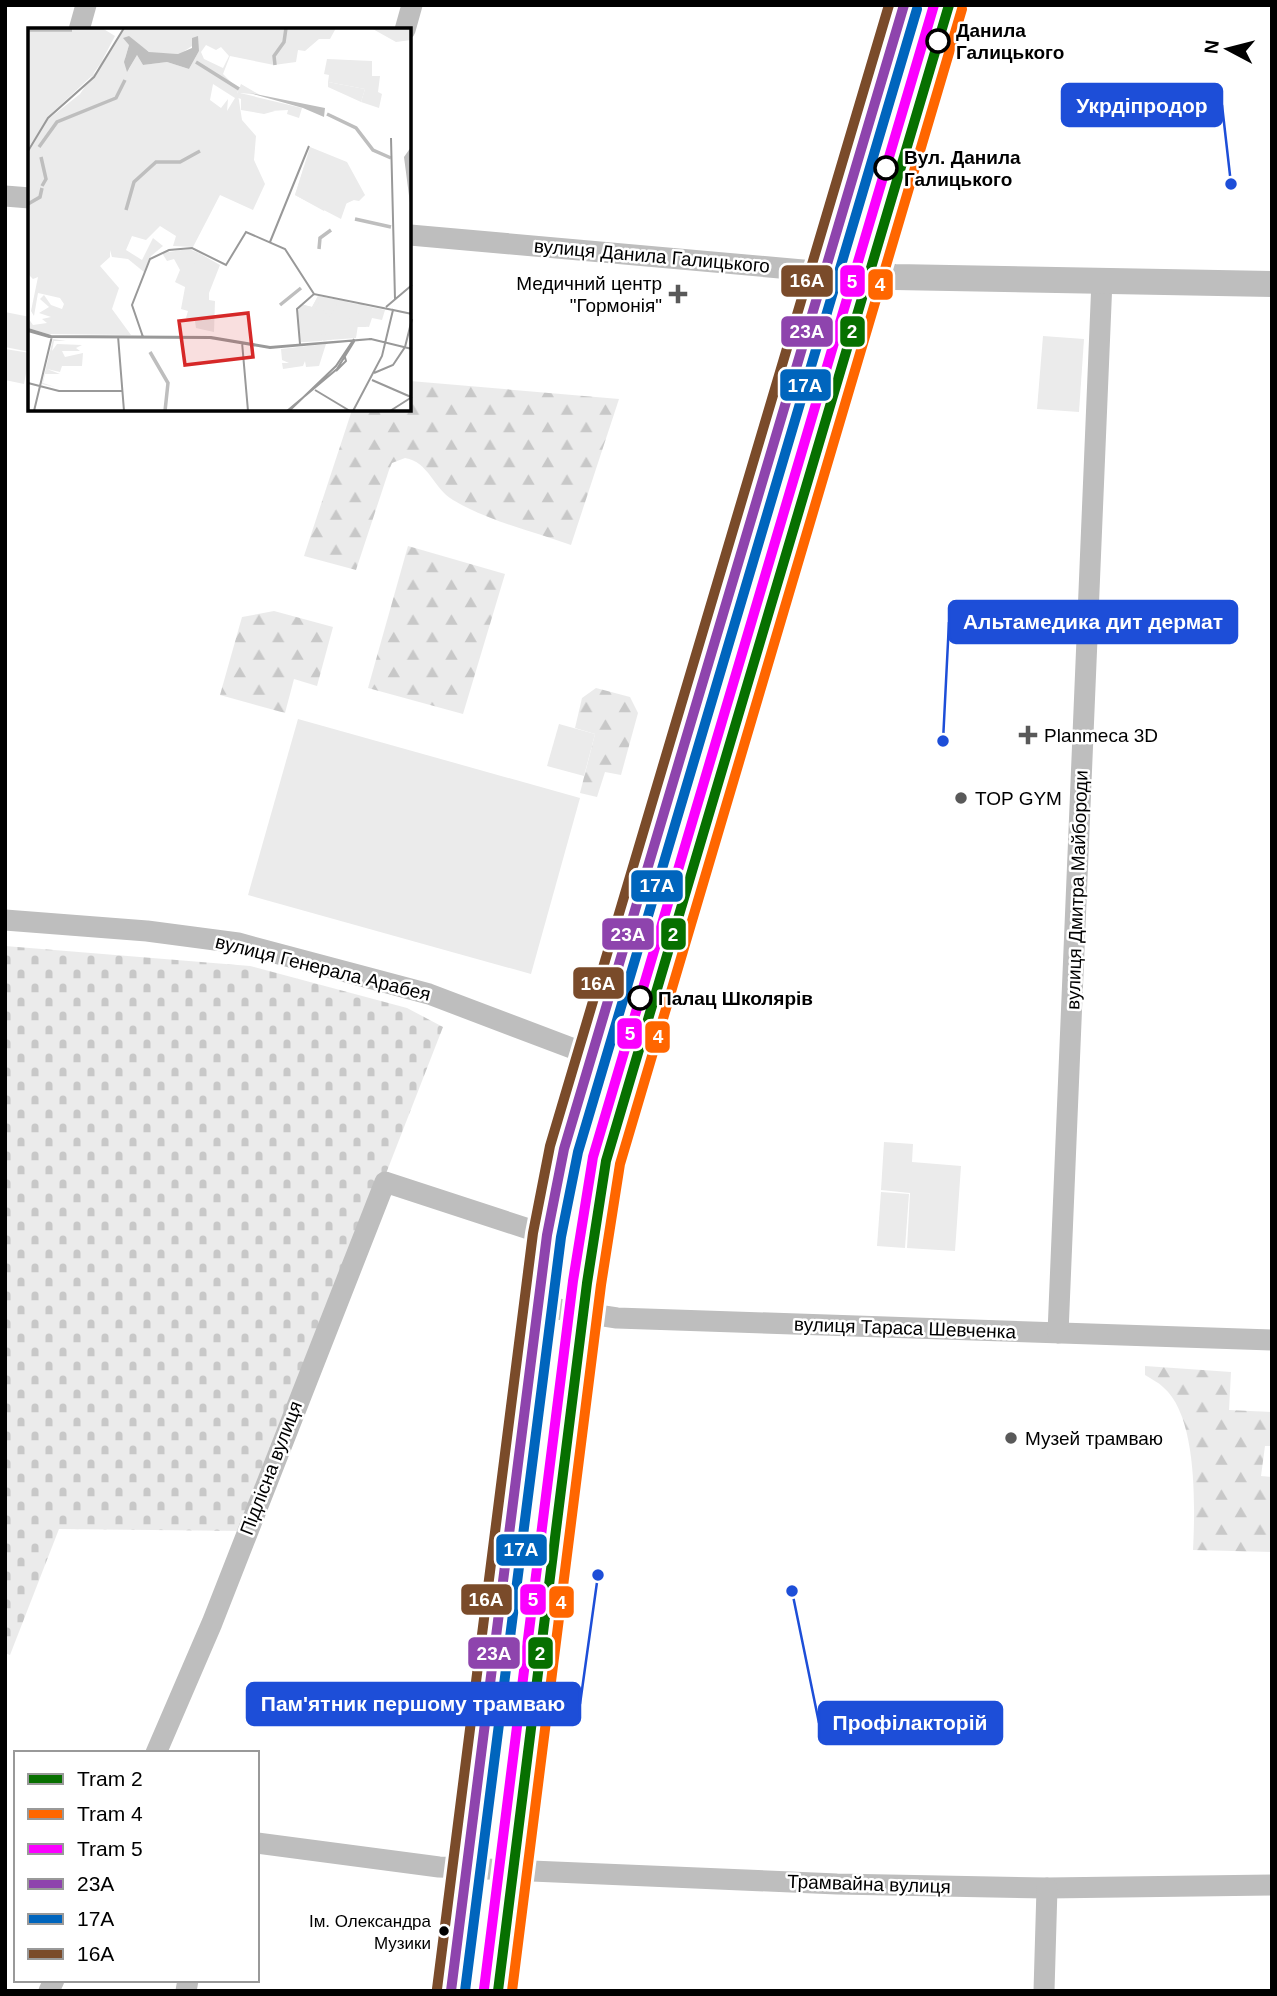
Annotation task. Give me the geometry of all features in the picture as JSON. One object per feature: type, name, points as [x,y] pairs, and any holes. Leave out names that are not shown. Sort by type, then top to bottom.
[{"type":"main road","points":[[451,1991],[547,1235],[564,1149],[904,5]]},
{"type":"main road","name":"вулиця Данила Галицького","points":[[825,272],[895,277],[1272,284]]},
{"type":"street","points":[[80,28],[86,5]]},
{"type":"street","points":[[406,28],[412,5]]},
{"type":"street","points":[[5,196],[28,198]]},
{"type":"street","name":"вулиця Данила Галицького","points":[[411,234],[825,272]]},
{"type":"street","name":"вулиця Дмитра Майбороди","points":[[1058,1333],[1102,280]]},
{"type":"street","name":"вулиця Генерала Арабея","points":[[5,920],[148,931],[247,945],[429,994],[590,1055]]},
{"type":"street","name":"Підлісна вулиця","points":[[157,1751],[212,1623],[385,1182],[547,1235]]},
{"type":"street","name":"вулиця Тараса Шевченка","points":[[538,1306],[617,1318],[1272,1340]]},
{"type":"street","name":"Трамвайна вулиця","points":[[259,1843],[439,1867],[837,1884],[1046,1888],[1272,1885]]},
{"type":"street","points":[[1044,1991],[1046,1888]]},
{"type":"green space","points":[[5,312],[28,317],[28,352],[5,347]]},
{"type":"green space","points":[[1043,336],[1084,339],[1079,412],[1037,409]]},
{"type":"green space","points":[[5,349],[28,353],[24,384],[5,380]]},
{"type":"green space","points":[[411,381],[619,399],[571,545],[495,520],[453,500],[420,465],[405,458],[392,463],[356,570],[304,556],[352,411],[411,411]]},
{"type":"green space","points":[[408,546],[505,574],[463,714],[368,688]]},
{"type":"green space","points":[[274,611],[333,627],[317,686],[294,679],[285,713],[220,695],[242,617]]},
{"type":"green space","points":[[596,688],[630,697],[638,713],[621,775],[605,772],[597,797],[580,793],[595,734],[575,728],[582,698]]},
{"type":"green space","points":[[298,719],[580,798],[531,974],[248,895]]},
{"type":"green space","points":[[559,724],[595,734],[584,776],[547,766]]},
{"type":"green space","points":[[5,946],[250,966],[407,1008],[443,1027],[247,1531],[59,1529],[10,1655],[5,1653]]},
{"type":"green space","points":[[884,1142],[913,1144],[912,1162],[961,1166],[955,1251],[907,1248],[910,1193],[881,1190]]},
{"type":"green space","points":[[881,1192],[909,1194],[905,1248],[877,1246]]},
{"type":"green space","points":[[1145,1366],[1231,1372],[1229,1410],[1272,1412],[1272,1446],[1265,1446],[1261,1476],[1272,1477],[1272,1552],[1193,1550],[1194,1488],[1183,1419],[1174,1401],[1161,1385],[1145,1375]]},
{"type":"tram line","name":"5","points":[[484,1989],[573,1281],[593,1157],[934,5]]},
{"type":"tram line","name":"2","points":[[498,1991],[587,1283],[606,1161],[949,5]]},
{"type":"tram line","name":"4","points":[[512,1991],[601,1285],[620,1164],[962,9]]},
{"type":"transit line","name":"16А","points":[[437,1989],[533,1233],[550,1146],[889,5]]},
{"type":"transit line","name":"23А","points":[[451,1991],[547,1235],[564,1149],[904,5]]},
{"type":"transit line","name":"17А","points":[[465,1991],[561,1237],[578,1152],[917,9]]},
{"type":"place","name":"Данила Галицького","points":[[938,41]]},
{"type":"place","name":"Вул. Данила Галицького","points":[[886,168]]},
{"type":"place","name":"Укрдіпродор","points":[[1231,184]]},
{"type":"place","name":"Медичний центр \"Гормонія\"","points":[[678,294]]},
{"type":"place","name":"Planmeca 3D","points":[[1028,735]]},
{"type":"place","name":"Альтамедика дит дермат","points":[[943,741]]},
{"type":"place","name":"TOP GYM","points":[[961,798]]},
{"type":"place","name":"Палац Школярів","points":[[640,998]]},
{"type":"place","name":"Музей трамваю","points":[[1011,1438]]},
{"type":"place","name":"Пам'ятник першому трамваю","points":[[598,1575]]},
{"type":"place","name":"Профілакторій","points":[[792,1591]]},
{"type":"place","name":"Ім. Олександра Музики","points":[[444,1931]]}]
